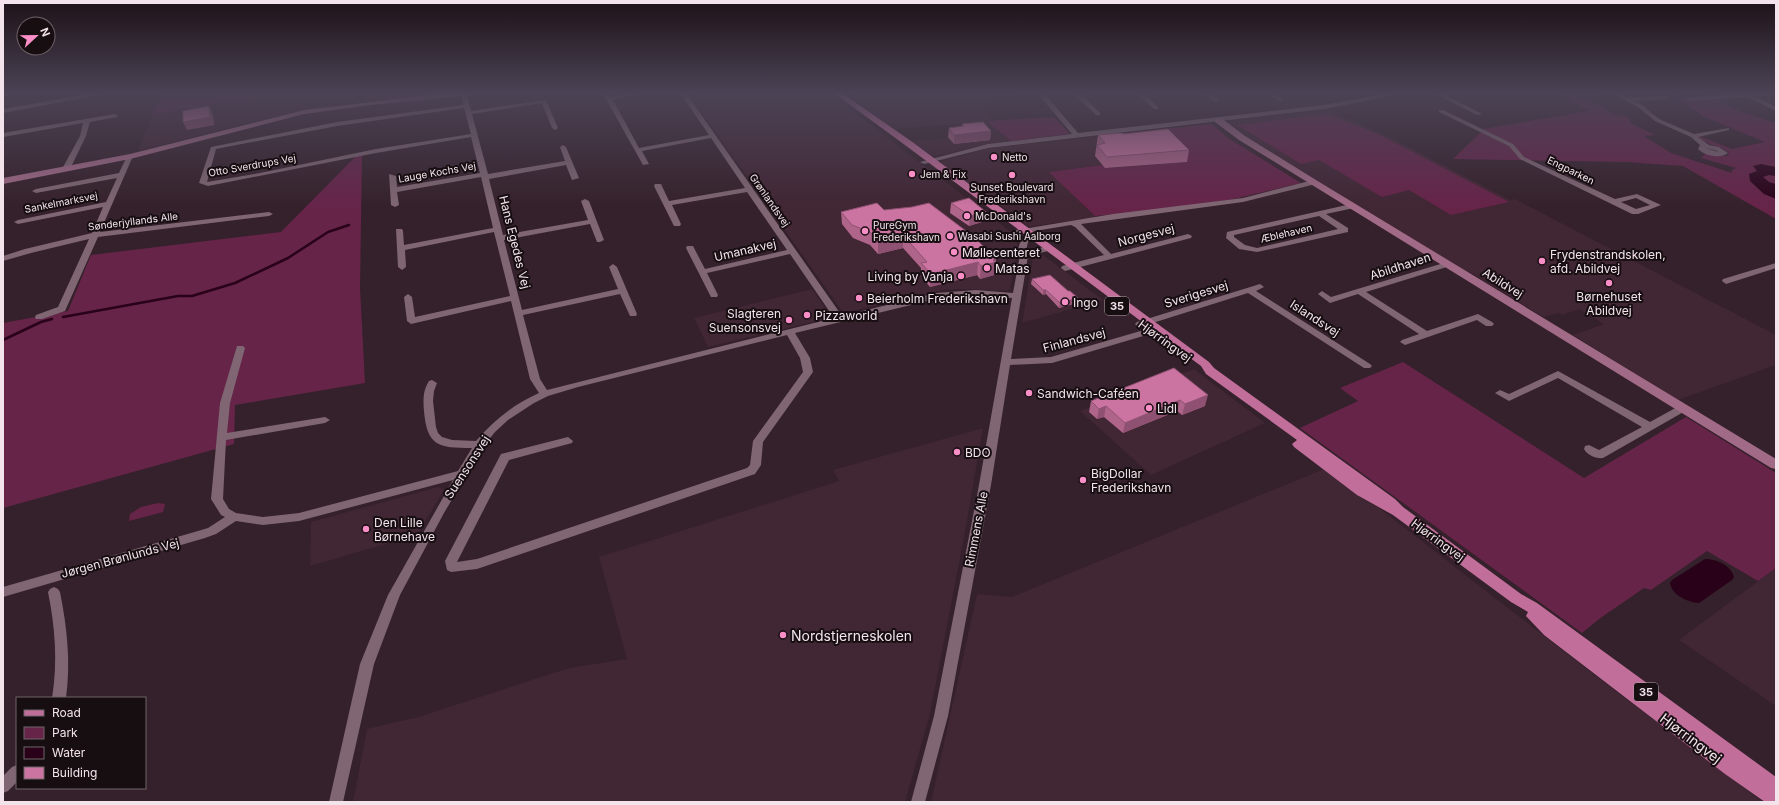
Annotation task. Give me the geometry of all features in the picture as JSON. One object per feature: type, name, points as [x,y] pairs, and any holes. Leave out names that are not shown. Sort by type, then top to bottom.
[{"type":"main road","name":"Hjørringvej","points":[[887,131],[1145,326],[1202,368],[1210,370],[1390,502],[1398,511],[1516,598],[1532,607],[1776,788]]},
{"type":"main road","name":"Hjørringvej","points":[[1516,598],[1549,631],[1701,746],[1776,798]]},
{"type":"street","points":[[3,144],[5,135],[31,131]]},
{"type":"street","points":[[66,169],[84,131]]},
{"type":"street","points":[[3,181],[130,156],[231,131]]},
{"type":"street","name":"Otto Sverdrups Vej","points":[[302,131],[213,148],[203,183],[208,184],[260,175],[376,151],[474,135]]},
{"type":"street","name":"Hans Egedes Vej","points":[[473,131],[535,379],[545,394]]},
{"type":"street","points":[[627,131],[646,164]]},
{"type":"street","name":"Grønlandsvej","points":[[709,131],[840,320]]},
{"type":"street","points":[[1072,131],[1077,136]]},
{"type":"street","points":[[927,161],[988,146],[1125,131]]},
{"type":"street","name":"Abildvej","points":[[1232,131],[1352,206],[1776,465]]},
{"type":"street","name":"Engparken","points":[[1482,131],[1511,145],[1522,158],[1614,202]]},
{"type":"street","points":[[1681,131],[1693,136],[1706,146]]},
{"type":"street","points":[[1693,136],[1719,131]]},
{"type":"street","points":[[638,150],[713,136]]},
{"type":"street","points":[[563,147],[575,178]]},
{"type":"street","name":"Sankelmarksvej","points":[[39,316],[62,309],[130,156]]},
{"type":"street","name":"Lauge Kochs Vej","points":[[394,190],[569,162]]},
{"type":"street","name":"Sankelmarksvej","points":[[36,191],[122,175]]},
{"type":"street","name":"Lauge Kochs Vej","points":[[392,176],[395,205]]},
{"type":"street","points":[[1025,234],[1072,222],[1243,200],[1313,182]]},
{"type":"street","points":[[658,186],[677,224]]},
{"type":"street","points":[[667,204],[749,188]]},
{"type":"street","points":[[585,201],[600,240]]},
{"type":"street","name":"Sankelmarksvej","points":[[18,222],[109,204]]},
{"type":"street","name":"Æblehaven","points":[[1320,213],[1344,230],[1257,250],[1242,247],[1230,238],[1230,234],[1320,213],[1352,206]]},
{"type":"street","name":"Sønderjyllands Alle","points":[[3,259],[28,251],[95,235],[269,214]]},
{"type":"street","points":[[500,238],[593,220]]},
{"type":"street","name":"Norgesvej","points":[[1072,222],[1078,225],[1110,257]]},
{"type":"street","points":[[400,248],[498,229]]},
{"type":"street","points":[[398,231],[402,267]]},
{"type":"street","name":"Rimmens Alle","points":[[918,802],[941,716],[1018,296],[1024,255],[1022,252],[1025,234]]},
{"type":"street","name":"Norgesvej","points":[[1069,267],[1188,236]]},
{"type":"street","name":"Umanakvej","points":[[690,248],[714,295]]},
{"type":"street","points":[[1024,255],[1045,249]]},
{"type":"street","name":"Umanakvej","points":[[702,272],[793,251]]},
{"type":"street","name":"Abildhaven","points":[[1322,294],[1330,300],[1361,292],[1447,264]]},
{"type":"street","points":[[1726,281],[1776,265]]},
{"type":"street","points":[[613,267],[633,314]]},
{"type":"street","name":"Sverigesvej","points":[[1145,326],[1260,287]]},
{"type":"street","name":"Islandsvej","points":[[1249,290],[1367,366]]},
{"type":"street","points":[[519,313],[623,291]]},
{"type":"street","name":"Abildhaven","points":[[1361,292],[1426,335]]},
{"type":"street","name":"Suensonsvej","points":[[336,802],[367,664],[394,595],[479,445],[504,418],[530,401],[545,394],[575,385],[944,295],[976,293],[1018,296]]},
{"type":"street","points":[[408,297],[412,321],[515,297]]},
{"type":"street","points":[[1405,342],[1478,317],[1490,324]]},
{"type":"street","name":"Finlandsvej","points":[[1006,362],[1035,362],[1052,360],[1145,326]]},
{"type":"street","points":[[568,441],[505,457],[451,561],[451,566],[477,564],[751,471],[755,468],[757,463],[756,452],[758,441],[808,372],[805,358],[790,332]]},
{"type":"street","points":[[240,348],[225,403],[221,437],[216,499],[225,512],[234,517],[264,521],[299,517],[462,474]]},
{"type":"street","points":[[1500,393],[1509,398],[1558,374],[1650,427]]},
{"type":"street","points":[[432,383],[427,392],[431,430],[435,437],[452,444],[479,445]]},
{"type":"street","points":[[1589,449],[1599,455],[1683,408]]},
{"type":"street","points":[[221,437],[325,420]]},
{"type":"street","name":"Jørgen Brønlunds Vej","points":[[3,592],[53,576],[201,536],[234,517]]},
{"type":"street","points":[[54,592],[60,616],[62,685],[59,697]]},
{"type":"street","points":[[3,786],[16,773]]},
{"type":"shaded area","points":[[146,131],[218,131],[138,151]]},
{"type":"shaded area","points":[[715,131],[878,131],[1015,235],[1018,246],[1010,289],[1006,291],[960,289],[942,290],[848,312],[842,311]]},
{"type":"shaded area","points":[[966,131],[998,131],[1011,141],[988,144],[935,156],[931,155],[911,141],[949,138],[948,137],[963,135]]},
{"type":"shaded area","points":[[1155,131],[1187,162],[1109,168],[1103,165],[1050,172],[1096,217],[1028,227],[1010,212],[939,162],[990,148]]},
{"type":"shaded area","name":"Frydenstrandskolen, afd. Abildvej","points":[[1236,131],[1376,131],[1386,135],[1510,200],[1515,199],[1776,335],[1776,365],[1678,400],[1573,335],[1604,324],[1579,309],[1562,315],[1559,313],[1543,317],[1480,277],[1462,269]]},
{"type":"shaded area","points":[[1043,255],[1103,300],[1022,323],[1033,257]]},
{"type":"shaded area","points":[[812,289],[830,315],[825,319],[763,334],[762,332],[757,333],[758,335],[708,347],[694,318]]},
{"type":"shaded area","points":[[1194,369],[1265,423],[1151,475],[1080,411]]},
{"type":"shaded area","name":"Nordstjerneskolen","points":[[983,428],[965,532],[930,714],[905,802],[353,802],[367,729],[418,717],[569,668],[627,659],[599,557],[839,481],[833,470]]},
{"type":"shaded area","points":[[1324,469],[1364,500],[1378,507],[1597,677],[1763,802],[931,802],[977,594],[1012,597]]},
{"type":"shaded area","name":"Den Lille Børnehave","points":[[438,487],[444,490],[417,535],[310,566],[311,522]]},
{"type":"shaded area","points":[[1776,568],[1776,706],[1679,640]]},
{"type":"green space","points":[[998,131],[1067,131],[1069,133],[1068,134],[1011,141]]},
{"type":"green space","points":[[1155,131],[1220,131],[1228,138],[1301,183],[1234,199],[1152,211],[1095,216],[1049,172],[1103,165],[1109,168],[1186,162]]},
{"type":"green space","points":[[1246,131],[1369,131],[1509,202],[1451,215],[1409,190],[1382,197],[1319,160],[1301,164]]},
{"type":"green space","points":[[1482,131],[1646,131],[1655,135],[1644,136],[1671,153],[1732,173],[1731,171],[1736,168],[1701,158],[1706,153],[1727,156],[1729,153],[1722,148],[1699,138],[1699,136],[1732,149],[1765,142],[1737,131],[1776,131],[1776,219],[1683,166],[1627,162],[1453,159]]},
{"type":"green space","points":[[362,155],[360,288],[365,383],[235,405],[234,444],[3,508],[3,323],[68,311],[91,255],[281,232],[356,156]]},
{"type":"green space","points":[[1403,362],[1584,478],[1686,417],[1776,473],[1776,568],[1758,581],[1707,551],[1651,590],[1644,588],[1599,619],[1582,633],[1300,428],[1358,401],[1340,388]]},
{"type":"green space","points":[[158,503],[165,504],[163,512],[129,521],[130,514],[141,507]]},
{"type":"water","points":[[1761,164],[1776,167],[1776,176],[1769,175],[1763,177],[1769,182],[1776,184],[1776,199],[1764,194],[1750,181],[1749,174],[1757,171],[1753,166]]},
{"type":"water","points":[[1705,559],[1714,560],[1726,566],[1730,569],[1734,577],[1732,580],[1699,603],[1681,598],[1671,588],[1670,583],[1672,580]]},
{"type":"building","points":[[951,131],[991,131],[954,135]]},
{"type":"building","points":[[1170,131],[1189,150],[1107,157],[1097,145],[1105,143],[1098,135]]},
{"type":"building","points":[[969,198],[986,212],[970,216],[951,203]]},
{"type":"building","points":[[877,203],[884,210],[912,207],[929,203],[974,237],[996,259],[993,260],[996,262],[981,266],[978,262],[931,274],[921,263],[927,262],[903,235],[878,241],[870,232],[852,225],[841,212]]},
{"type":"building","points":[[1050,275],[1078,298],[1060,303],[1032,279]]},
{"type":"building","points":[[1174,368],[1208,395],[1185,404],[1180,400],[1125,423],[1106,406],[1099,409],[1091,401]]},
{"type":"waterway","points":[[63,317],[178,296],[192,296],[235,283],[288,258],[328,232],[349,225]]},
{"type":"waterway","points":[[3,340],[41,322],[52,319]]},
{"type":"place","name":"Netto","points":[[994,157]]},
{"type":"place","name":"Jem & Fix","points":[[912,174]]},
{"type":"place","name":"Sunset Boulevard Frederikshavn","points":[[1012,175]]},
{"type":"place","name":"McDonald's","points":[[967,216]]},
{"type":"place","name":"PureGym Frederikshavn","points":[[865,231]]},
{"type":"place","name":"Wasabi Sushi Aalborg","points":[[950,236]]},
{"type":"place","name":"Møllecenteret","points":[[954,252]]},
{"type":"place","name":"Frydenstrandskolen, afd. Abildvej","points":[[1542,261]]},
{"type":"place","name":"Matas","points":[[987,268]]},
{"type":"place","name":"Living by Vanja","points":[[961,276]]},
{"type":"place","name":"Børnehuset Abildvej","points":[[1609,283]]},
{"type":"place","name":"Beierholm Frederikshavn","points":[[859,298]]},
{"type":"place","name":"Ingo","points":[[1065,302]]},
{"type":"place","name":"Pizzaworld","points":[[807,315]]},
{"type":"place","name":"Slagteren Suensonsvej","points":[[789,320]]},
{"type":"place","name":"Sandwich-Caféen","points":[[1029,393]]},
{"type":"place","name":"Lidl","points":[[1149,408]]},
{"type":"place","name":"BDO","points":[[957,452]]},
{"type":"place","name":"BigDollar Frederikshavn","points":[[1083,480]]},
{"type":"place","name":"Den Lille Børnehave","points":[[366,529]]},
{"type":"place","name":"Nordstjerneskolen","points":[[783,635]]}]
